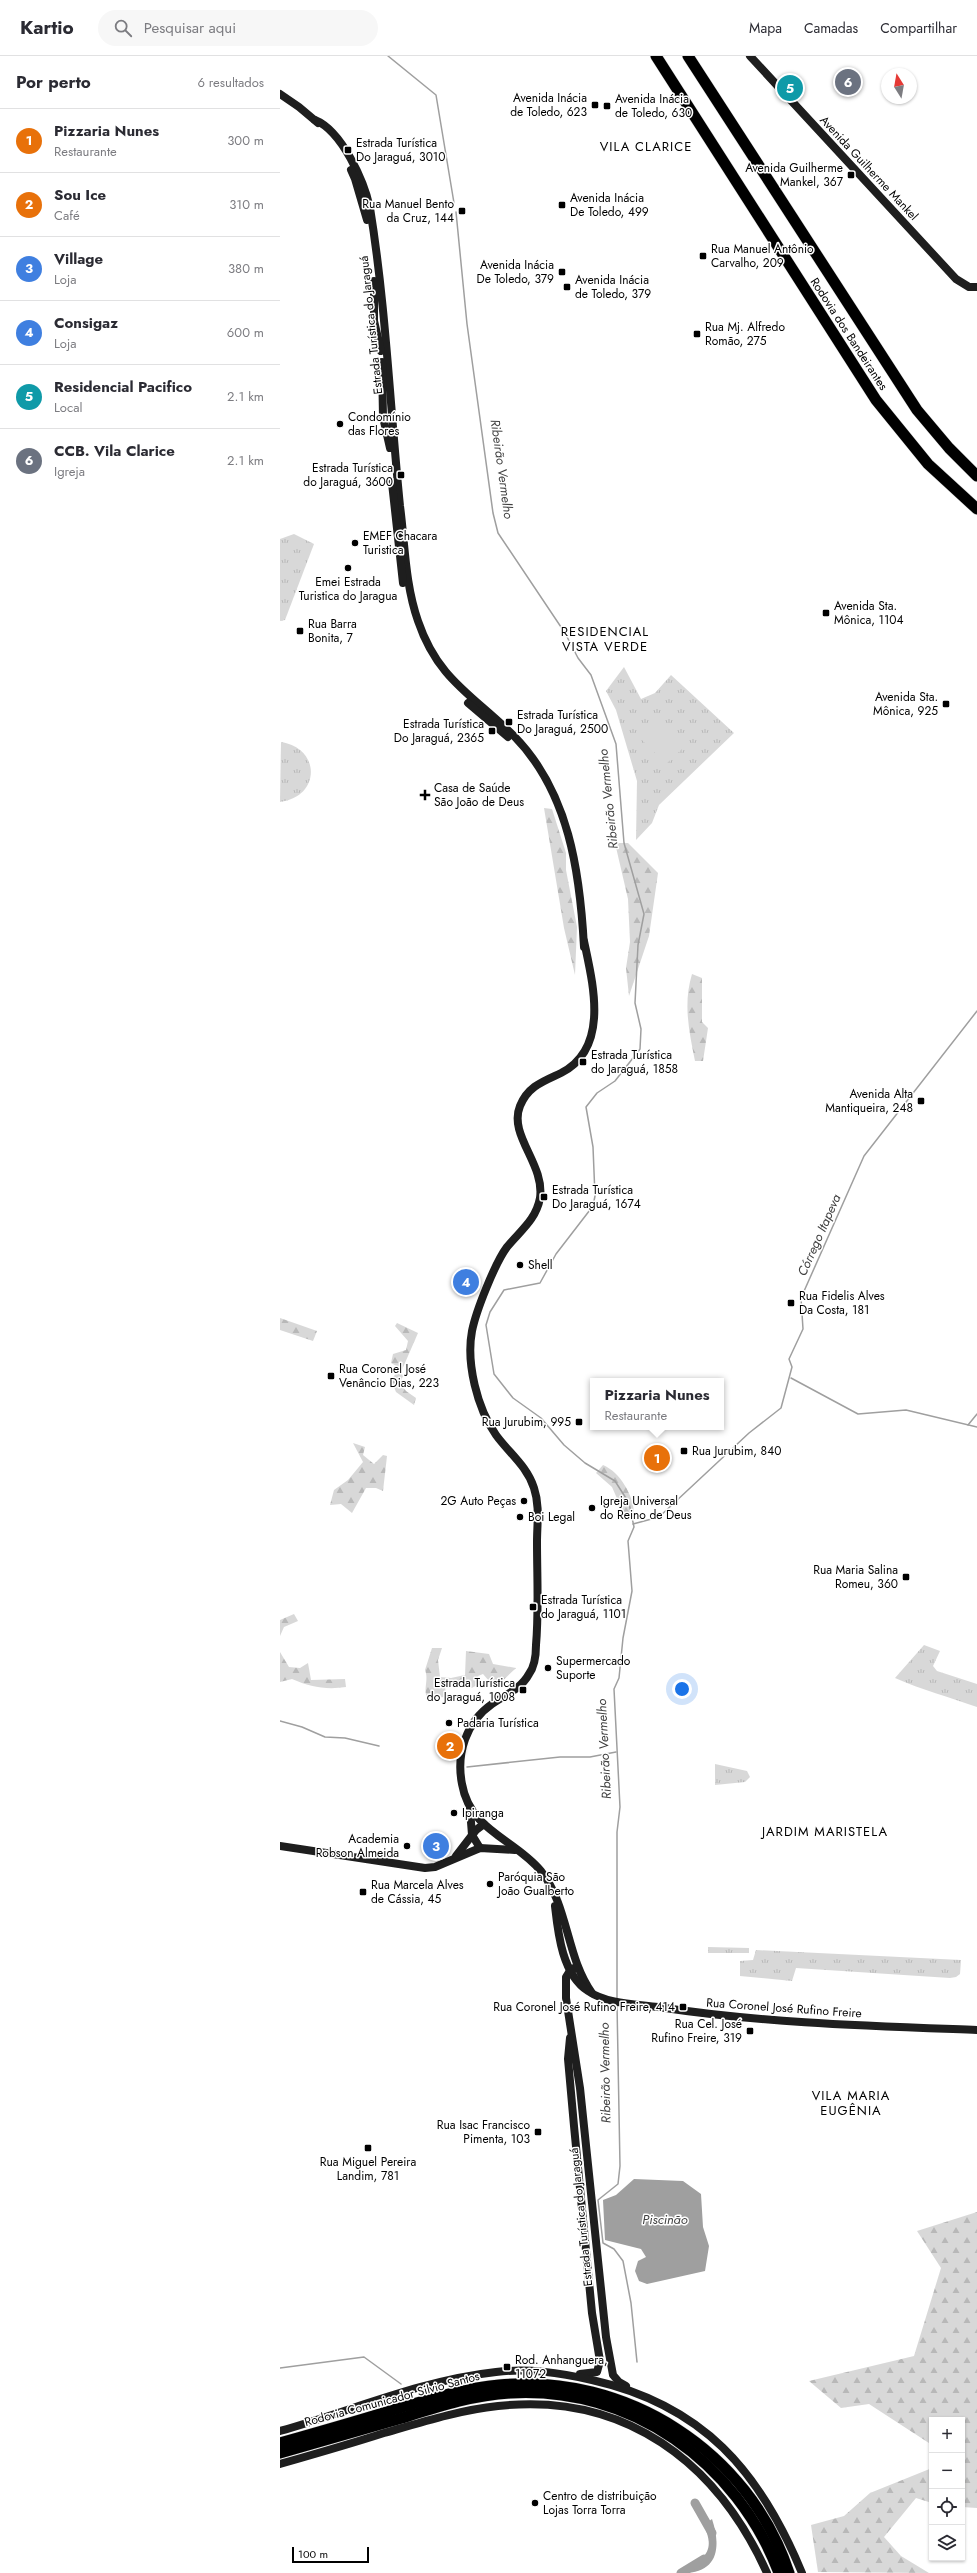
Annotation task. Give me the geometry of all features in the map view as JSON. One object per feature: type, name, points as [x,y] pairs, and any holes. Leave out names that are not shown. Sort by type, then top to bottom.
[{"type":"highway","name":"Rodovia dos Bandeirantes","points":[[656,56],[876,400],[928,464],[977,509]]},
{"type":"highway","name":"Rodovia dos Bandeirantes","points":[[688,56],[917,410],[949,448],[977,476]]},
{"type":"highway","name":"Rodovia Comunicador Silvio Santos","points":[[280,2443],[442,2396],[485,2387],[539,2384],[603,2394],[651,2413],[674,2426],[717,2460],[749,2497],[763,2518],[789,2573]]},
{"type":"highway","name":"Rodovia Comunicador Silvio Santos","points":[[280,2453],[441,2406],[489,2395],[510,2392],[547,2393],[596,2402],[629,2412],[668,2433],[717,2473],[749,2512],[771,2552],[779,2573]]},
{"type":"main road","name":"Avenida Guilherme Mankel","points":[[750,56],[956,279],[969,287],[977,287]]},
{"type":"main road","name":"Estrada Turística do Jaraguá","points":[[280,94],[325,126],[339,142],[362,180],[370,210],[383,322],[404,545],[411,599],[423,636],[437,661],[448,675],[469,698],[515,738],[540,769],[562,812],[572,852],[584,941],[593,1035],[586,1050],[573,1066],[533,1087],[519,1108],[520,1129],[537,1169],[540,1198],[533,1218],[522,1233],[508,1247],[499,1263],[476,1316],[472,1333],[473,1370],[483,1412],[494,1433],[526,1470],[536,1494],[538,1510],[537,1623],[534,1663],[528,1677],[521,1684],[482,1713],[465,1739],[461,1754],[460,1773],[462,1786],[470,1810],[501,1845],[516,1850],[535,1864],[554,1893],[576,1973]]},
{"type":"main road","name":"Estrada Turística do Jaraguá","points":[[315,120],[348,165],[361,196],[367,218],[372,258],[374,321],[382,364],[383,417],[390,446],[398,546],[406,596],[414,627],[430,659],[453,689],[507,737],[532,765],[548,792],[572,852]]},
{"type":"main road","points":[[374,321],[383,322]]},
{"type":"main road","points":[[383,417],[392,411]]},
{"type":"main road","points":[[470,1810],[472,1835],[480,1848]]},
{"type":"main road","points":[[456,1857],[472,1835],[484,1824]]},
{"type":"main road","points":[[280,1846],[425,1868],[435,1867],[480,1848],[501,1845]]},
{"type":"main road","name":"Estrada Turística do Jaraguá","points":[[554,1893],[566,1977],[566,1998],[580,2088],[609,2363],[619,2382],[635,2392]]},
{"type":"main road","name":"Estrada Turística do Jaraguá","points":[[562,1947],[576,1973]]},
{"type":"main road","points":[[566,1977],[576,1973]]},
{"type":"main road","points":[[566,1998],[576,1973]]},
{"type":"main road","name":"Rua Coronel José Rufino Freire","points":[[576,1973],[592,1993],[612,2000],[700,2014],[808,2022],[977,2030]]},
{"type":"main road","name":"Estrada Turística do Jaraguá","points":[[567,2374],[592,2374],[597,2372],[600,2366],[592,2313],[568,2059],[571,2029]]},
{"type":"main road","points":[[280,2431],[396,2395],[471,2376],[524,2370],[567,2374],[635,2392],[684,2416],[708,2434],[738,2462],[778,2520],[802,2573]]},
{"type":"main road","points":[[280,2464],[478,2408],[522,2404],[577,2409],[616,2420],[640,2430],[667,2446],[698,2470],[729,2505],[747,2532],[767,2573]]},
{"type":"green space","points":[[294,534],[314,544],[285,620],[280,621],[280,539]]},
{"type":"green space","points":[[624,667],[641,699],[655,693],[671,675],[734,733],[659,805],[652,823],[636,840],[637,781],[616,710],[606,691]]},
{"type":"green space","points":[[654,720],[682,749],[666,764],[638,736]]},
{"type":"green space","points":[[281,742],[294,746],[303,753],[309,762],[311,772],[309,782],[303,791],[293,798],[280,802]]},
{"type":"green space","points":[[544,808],[552,809],[566,853],[566,870],[577,927],[575,975],[564,928]]},
{"type":"green space","points":[[615,843],[628,843],[658,873],[649,936],[629,996],[626,968],[630,942],[628,899]]},
{"type":"green space","points":[[692,974],[702,978],[702,1022],[708,1028],[703,1061],[695,1061],[689,1028],[687,1007],[689,985]]},
{"type":"green space","points":[[280,1318],[317,1331],[313,1341],[280,1330]]},
{"type":"green space","points":[[397,1323],[418,1333],[401,1372],[403,1376],[400,1383],[406,1391],[416,1398],[414,1405],[396,1392],[391,1380],[400,1368],[391,1363],[393,1354],[406,1350],[408,1341],[395,1326]]},
{"type":"green space","points":[[353,1443],[365,1447],[363,1455],[374,1464],[383,1455],[387,1456],[383,1491],[376,1488],[366,1488],[352,1513],[341,1504],[330,1505],[334,1490],[348,1480],[363,1462]]},
{"type":"green space","points":[[603,1465],[615,1473],[629,1492],[634,1514],[626,1519],[612,1487],[596,1473]]},
{"type":"green space","points":[[294,1614],[298,1621],[284,1627],[280,1636],[280,1620]]},
{"type":"green space","points":[[924,1645],[940,1651],[933,1666],[937,1671],[977,1684],[977,1707],[925,1690],[895,1678]]},
{"type":"green space","points":[[432,1648],[442,1648],[438,1660],[440,1677],[451,1678],[465,1675],[466,1651],[489,1654],[493,1664],[516,1668],[495,1688],[483,1674],[478,1676],[480,1682],[473,1687],[462,1688],[450,1683],[445,1685],[446,1697],[427,1698],[425,1670]]},
{"type":"green space","points":[[280,1652],[289,1667],[300,1668],[308,1663],[311,1680],[345,1679],[346,1687],[318,1687],[292,1679],[280,1682]]},
{"type":"green space","points":[[715,1764],[747,1771],[750,1777],[745,1782],[715,1785]]},
{"type":"green space","points":[[708,1947],[749,1948],[749,1953],[708,1953]]},
{"type":"green space","points":[[756,1950],[961,1960],[960,1974],[956,1977],[950,1978],[796,1968],[792,1981],[740,1976],[740,1961],[753,1960]]},
{"type":"green space","points":[[977,2212],[977,2508],[965,2507],[965,2417],[929,2417],[929,2443],[869,2404],[841,2408],[809,2381],[914,2356],[941,2268],[917,2231]]},
{"type":"green space","points":[[929,2469],[929,2502],[916,2498],[884,2537],[901,2556],[929,2573],[818,2572],[811,2525],[844,2516],[870,2493]]},
{"type":"water","name":"Piscinão","points":[[634,2179],[683,2181],[701,2194],[703,2227],[709,2246],[705,2271],[647,2284],[639,2281],[635,2271],[638,2261],[646,2257],[641,2249],[605,2240],[603,2200],[616,2195]]},
{"type":"water","points":[[712,2519],[716,2539],[714,2556],[710,2563],[704,2568],[695,2572],[683,2573],[697,2563],[706,2554],[709,2542],[704,2525]]},
{"type":"waterway","name":"Ribeirão Vermelho","points":[[388,56],[436,95],[454,203]]},
{"type":"waterway","name":"Ribeirão Vermelho","points":[[456,212],[467,324],[493,513],[498,533],[565,633],[578,658],[591,675],[616,744],[624,843],[644,914],[638,945],[635,1003],[641,1029],[640,1049],[615,1081],[597,1093],[586,1107],[593,1147],[595,1196],[593,1206],[556,1254],[540,1283],[504,1290],[490,1312],[486,1325],[494,1374],[513,1398],[541,1418],[564,1445],[585,1463],[615,1481],[629,1503],[634,1527],[628,1541],[632,1591],[623,1638],[619,1678],[614,1689],[620,1807],[617,1832],[617,1998]]},
{"type":"waterway","name":"Córrego Itapeva","points":[[633,1524],[659,1517],[749,1433],[781,1408],[792,1367],[789,1359],[803,1329],[801,1298],[864,1156],[977,1011]]},
{"type":"waterway","points":[[791,1378],[858,1414],[906,1410],[977,1427]]},
{"type":"waterway","points":[[968,1425],[977,1414]]},
{"type":"waterway","points":[[280,1721],[302,1727],[325,1737],[345,1738],[379,1746]]},
{"type":"waterway","points":[[467,1767],[560,1757],[590,1757],[616,1752]]},
{"type":"waterway","name":"Ribeirão Vermelho","points":[[617,2004],[620,2166],[618,2184],[598,2200],[603,2243],[614,2249],[623,2261],[631,2303],[637,2362]]},
{"type":"waterway","points":[[280,2368],[364,2357],[401,2384]]},
{"type":"waterway","name":"Ribeirão Vermelho","points":[[695,2503],[712,2533]]},
{"type":"waterway","name":"Ribeirão Vermelho","points":[[681,2573],[704,2559]]},
{"type":"place","name":"CCB. Vila Clarice","points":[[848,82]]},
{"type":"place","name":"Residencial Pacifico","points":[[790,88]]},
{"type":"place","name":"Avenida Inácia de Toledo, 623","points":[[595,105]]},
{"type":"place","name":"Avenida Inácia de Toledo, 630","points":[[607,106]]},
{"type":"place","name":"Estrada Turística Do Jaraguá, 3010","points":[[348,150]]},
{"type":"place","name":"Avenida Guilherme Mankel, 367","points":[[851,175]]},
{"type":"place","name":"Avenida Inácia De Toledo, 499","points":[[562,205]]},
{"type":"place","name":"Rua Manuel Bento da Cruz, 144","points":[[462,211]]},
{"type":"place","name":"Rua Manuel Antônio Carvalho, 209","points":[[703,256]]},
{"type":"place","name":"Avenida Inácia De Toledo, 379","points":[[562,272]]},
{"type":"place","name":"Avenida Inácia de Toledo, 379","points":[[567,287]]},
{"type":"place","name":"Rua Mj. Alfredo Romão, 275","points":[[697,334]]},
{"type":"place","name":"Condomínio das Flores","points":[[340,424]]},
{"type":"place","name":"Estrada Turística do Jaraguá, 3600","points":[[401,475]]},
{"type":"place","name":"EMEF Chacara Turistica","points":[[355,543]]},
{"type":"place","name":"Emei Estrada Turistica do Jaragua","points":[[348,568]]},
{"type":"place","name":"Avenida Sta. Mônica, 1104","points":[[826,613]]},
{"type":"place","name":"Rua Barra Bonita, 7","points":[[300,631]]},
{"type":"place","name":"Avenida Sta. Mônica, 925","points":[[946,704]]},
{"type":"place","name":"Estrada Turística Do Jaraguá, 2500","points":[[509,722]]},
{"type":"place","name":"Estrada Turística Do Jaraguá, 2365","points":[[492,731]]},
{"type":"place","name":"Casa de Saúde São João de Deus","points":[[425,795]]},
{"type":"place","name":"Estrada Turística do Jaraguá, 1858","points":[[583,1062]]},
{"type":"place","name":"Avenida Alta Mantiqueira, 248","points":[[921,1101]]},
{"type":"place","name":"Estrada Turística Do Jaraguá, 1674","points":[[544,1197]]},
{"type":"place","name":"Shell","points":[[520,1265]]},
{"type":"place","name":"Consigaz","points":[[466,1282]]},
{"type":"place","name":"Rua Fidelis Alves Da Costa, 181","points":[[791,1303]]},
{"type":"place","name":"Rua Coronel José Venâncio Dias, 223","points":[[331,1376]]},
{"type":"place","name":"Rua Jurubim, 995","points":[[579,1422]]},
{"type":"place","name":"Rua Jurubim, 840","points":[[684,1451]]},
{"type":"place","name":"Pizzaria Nunes","points":[[657,1458]]},
{"type":"place","name":"2G Auto Peças","points":[[524,1501]]},
{"type":"place","name":"Igreja Universal do Reino de Deus","points":[[592,1508]]},
{"type":"place","name":"Boi Legal","points":[[520,1517]]},
{"type":"place","name":"Rua Maria Salina Romeu, 360","points":[[906,1577]]},
{"type":"place","name":"Estrada Turística do Jaraguá, 1101","points":[[533,1607]]},
{"type":"place","name":"Supermercado Suporte","points":[[548,1668]]},
{"type":"place","name":"Estrada Turística do Jaraguá, 1008","points":[[523,1690]]},
{"type":"place","name":"Padaria Turística","points":[[449,1723]]},
{"type":"place","name":"Sou Ice","points":[[450,1746]]},
{"type":"place","name":"Ipiranga","points":[[454,1813]]},
{"type":"place","name":"Academia Robson Almeida","points":[[407,1846]]},
{"type":"place","name":"Village","points":[[436,1846]]},
{"type":"place","name":"Paróquia São João Gualberto","points":[[490,1884]]},
{"type":"place","name":"Rua Marcela Alves de Cássia, 45","points":[[363,1892]]},
{"type":"place","name":"Rua Coronel José Rufino Freire, 414","points":[[683,2007]]},
{"type":"place","name":"Rua Cel. José Rufino Freire, 319","points":[[750,2031]]},
{"type":"place","name":"Rua Isac Francisco Pimenta, 103","points":[[538,2132]]},
{"type":"place","name":"Rua Miguel Pereira Landim, 781","points":[[368,2148]]},
{"type":"place","name":"Rod. Anhanguera, 11072","points":[[507,2367]]},
{"type":"place","name":"Centro de distribuição Lojas Torra Torra","points":[[535,2503]]},
{"type":"district","name":"VILA CLARICE","points":[[646,146]]},
{"type":"district","name":"RESIDENCIAL VISTA VERDE","points":[[605,638]]},
{"type":"district","name":"JARDIM MARISTELA","points":[[825,1831]]},
{"type":"district","name":"VILA MARIA EUGÊNIA","points":[[851,2102]]}]
